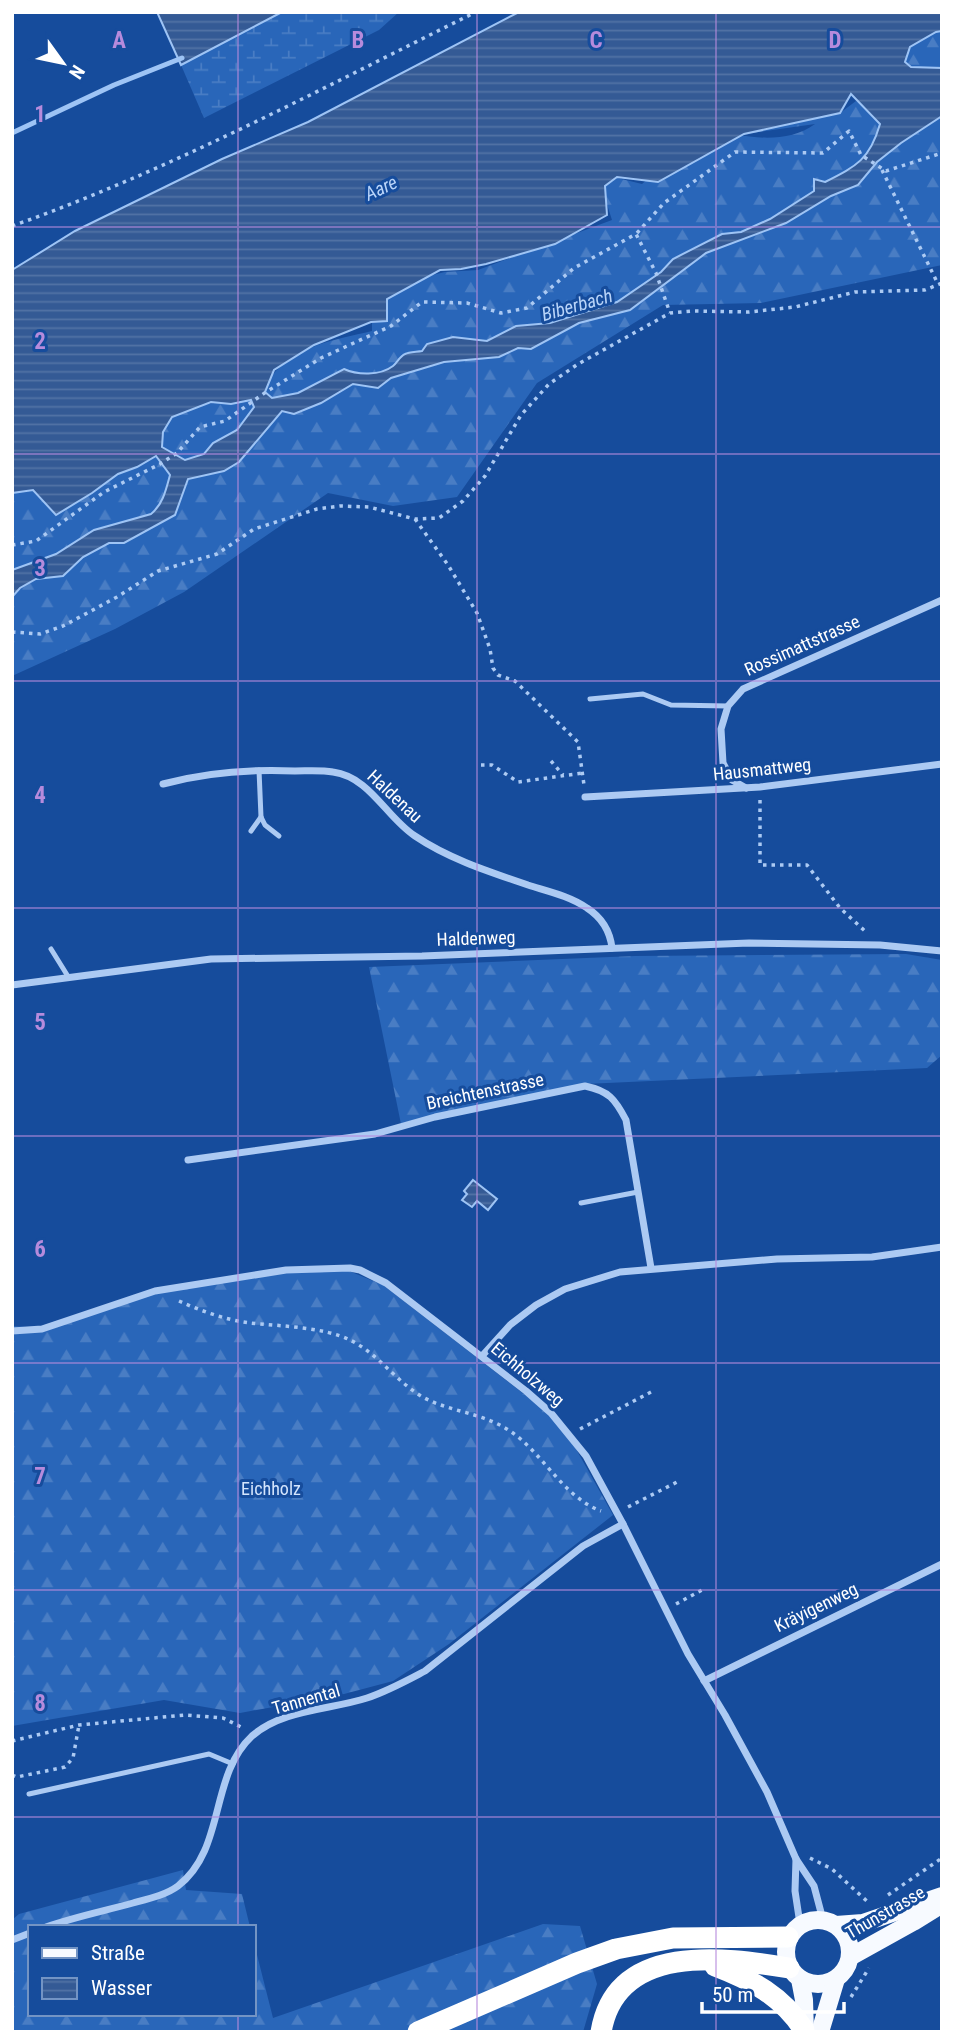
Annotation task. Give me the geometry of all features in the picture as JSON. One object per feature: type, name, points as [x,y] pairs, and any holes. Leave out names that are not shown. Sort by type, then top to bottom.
[{"type":"highway","points":[[418,2032],[577,1963],[617,1949],[673,1938],[794,1930]]},
{"type":"highway","points":[[703,1961],[760,1986],[787,2006],[810,2031]]},
{"type":"highway","points":[[601,2032],[606,2012],[614,1997],[640,1974],[671,1962],[744,1961],[794,1974]]},
{"type":"main road","name":"Thunstrasse","points":[[829,1922],[863,1923],[942,1896]]},
{"type":"main road","name":"Thunstrasse","points":[[850,1957],[942,1904]]},
{"type":"main road","points":[[807,1921],[829,1922],[845,1934],[850,1957],[810,2031],[804,2000],[785,1947],[794,1930],[807,1921]]},
{"type":"main road","points":[[794,1974],[818,1984],[836,1979]]},
{"type":"street","name":"Rossimattstrasse","points":[[728,706],[743,689],[942,600]]},
{"type":"street","points":[[728,706],[721,729],[723,763],[732,780],[747,788]]},
{"type":"street","name":"Hausmattweg","points":[[585,797],[760,787],[942,764]]},
{"type":"street","name":"Haldenau","points":[[163,784],[196,775],[259,769],[334,772],[351,777],[368,789],[411,834],[424,842],[475,867],[586,907],[598,916],[606,928],[612,947]]},
{"type":"street","name":"Haldenweg","points":[[12,985],[211,959],[422,956],[749,943],[880,945],[942,951]]},
{"type":"street","name":"Breichtenstrasse","points":[[188,1160],[375,1134],[435,1117],[585,1086],[602,1090],[617,1102],[626,1120],[651,1268]]},
{"type":"street","points":[[482,1356],[523,1314],[565,1289],[620,1272],[777,1259],[872,1257],[942,1247]]},
{"type":"street","name":"Eichholzweg","points":[[12,1331],[42,1329],[155,1291],[286,1270],[339,1267],[360,1270],[386,1283],[551,1413],[586,1456],[665,1610],[767,1792],[795,1857],[814,1886],[829,1922]]},
{"type":"street","name":"Tannental","points":[[53,1925],[153,1897],[177,1887],[196,1868],[205,1851],[233,1764],[253,1735],[295,1715],[367,1698],[397,1687],[425,1671],[583,1546],[623,1524]]},
{"type":"street","name":"Kräyigenweg","points":[[704,1681],[942,1564]]},
{"type":"street","name":"Eichholzweg","points":[[794,1930],[795,1857]]},
{"type":"lane","points":[[590,699],[643,694],[671,705],[728,706]]},
{"type":"lane","points":[[259,769],[261,817],[265,825],[279,835]]},
{"type":"lane","points":[[251,831],[261,817]]},
{"type":"lane","points":[[51,949],[69,978]]},
{"type":"lane","points":[[581,1203],[638,1192]]},
{"type":"lane","points":[[29,1794],[209,1754],[233,1764]]},
{"type":"path","points":[[12,226],[83,201],[172,162],[476,12]]},
{"type":"path","points":[[12,545],[37,541],[104,492],[177,453],[200,427],[225,421],[321,358],[391,327],[422,302],[467,303],[501,313],[527,308],[574,268],[636,234],[664,203],[735,152],[823,153],[849,131],[862,155],[887,172],[942,153]]},
{"type":"path","points":[[12,632],[40,634],[63,626],[158,571],[217,554],[254,529],[317,509],[369,508],[415,519],[439,518],[463,500],[485,476],[521,415],[549,384],[578,364],[670,313],[749,312],[795,307],[855,292],[925,290],[940,283],[881,168]]},
{"type":"path","points":[[636,234],[656,273],[670,313]]},
{"type":"path","points":[[415,519],[448,565],[477,613],[490,649],[493,668],[498,675],[515,681],[579,742],[585,797]]},
{"type":"path","points":[[551,761],[564,776]]},
{"type":"path","points":[[481,765],[492,765],[517,782],[583,773]]},
{"type":"path","points":[[760,787],[760,865],[807,865],[840,908],[880,945]]},
{"type":"path","points":[[155,1291],[196,1308],[248,1323],[283,1325],[347,1338],[366,1349],[421,1395],[492,1420],[512,1432],[586,1504],[599,1511],[617,1513],[679,1481]]},
{"type":"path","points":[[570,1434],[653,1391]]},
{"type":"path","points":[[665,1610],[702,1590]]},
{"type":"path","points":[[12,1741],[79,1725],[204,1714],[223,1718],[253,1735]]},
{"type":"path","points":[[12,1774],[17,1777],[65,1767],[73,1758],[79,1725]]},
{"type":"path","points":[[795,1857],[815,1860],[832,1868],[872,1905]]},
{"type":"path","points":[[883,1898],[942,1858]]},
{"type":"path","points":[[850,1999],[864,1974],[876,1961]]},
{"type":"green space","points":[[282,12],[399,12],[379,30],[204,118],[181,65]]},
{"type":"green space","points":[[942,31],[942,68],[911,67],[905,62],[910,47]]},
{"type":"green space","points":[[856,101],[868,110],[942,116],[942,265],[761,303],[663,305],[537,383],[457,497],[393,506],[328,493],[184,592],[115,629],[12,676],[12,493],[33,490],[57,515],[118,474],[137,467],[162,447],[163,432],[172,417],[193,407],[214,403],[267,384],[276,371],[299,353],[328,342],[372,331],[372,295],[445,272],[478,270],[612,220],[597,173],[642,184],[708,128],[763,138],[790,135],[815,124],[744,134],[840,113]]},
{"type":"green space","points":[[906,954],[942,960],[942,1055],[927,1068],[585,1084],[401,1124],[369,967],[635,956]]},
{"type":"green space","name":"Eichholz","points":[[287,1267],[349,1271],[383,1285],[547,1412],[571,1440],[613,1515],[449,1644],[393,1681],[344,1694],[240,1713],[164,1700],[12,1726],[12,1326],[39,1328],[119,1301]]},
{"type":"green space","points":[[183,1870],[186,1890],[242,1894],[250,1925],[28,1925],[28,2016],[256,2016],[256,1951],[273,2018],[543,1924],[580,1926],[597,1984],[583,2032],[12,2032],[12,1920],[19,1914]]},
{"type":"water","points":[[157,12],[282,12],[181,65]]},
{"type":"water","name":"Aare","points":[[519,12],[942,12],[942,31],[910,47],[905,62],[911,67],[942,68],[942,116],[877,162],[858,185],[831,196],[786,223],[706,253],[630,310],[579,323],[531,349],[518,348],[499,357],[444,362],[391,378],[378,388],[353,384],[321,403],[294,414],[282,411],[239,462],[224,471],[188,479],[175,515],[124,543],[109,543],[83,557],[63,576],[36,579],[20,588],[12,597],[12,570],[56,554],[94,530],[151,514],[161,501],[170,475],[156,456],[118,474],[56,515],[33,490],[12,493],[12,270],[75,231],[222,159],[308,122]],"holes":[[[851,94],[880,124],[872,146],[861,160],[825,182],[814,179],[814,191],[770,219],[741,232],[722,234],[673,259],[661,272],[617,302],[550,323],[516,326],[487,341],[453,337],[427,344],[422,351],[405,354],[382,372],[362,373],[344,369],[298,393],[272,398],[265,392],[274,370],[314,345],[371,322],[387,321],[387,299],[440,270],[486,264],[555,244],[607,215],[605,186],[617,177],[658,182],[744,134],[840,113]],[[251,400],[254,407],[237,430],[213,443],[204,454],[185,460],[162,447],[163,432],[172,417],[211,402],[231,404]]]},
{"type":"water","points":[[473,1180],[497,1199],[488,1210],[477,1201],[472,1207],[462,1200],[467,1194],[464,1191]]},
{"type":"waterway","points":[[12,133],[114,85],[182,58]]},
{"type":"water label","name":"Biberbach","points":[[577,305]]}]
